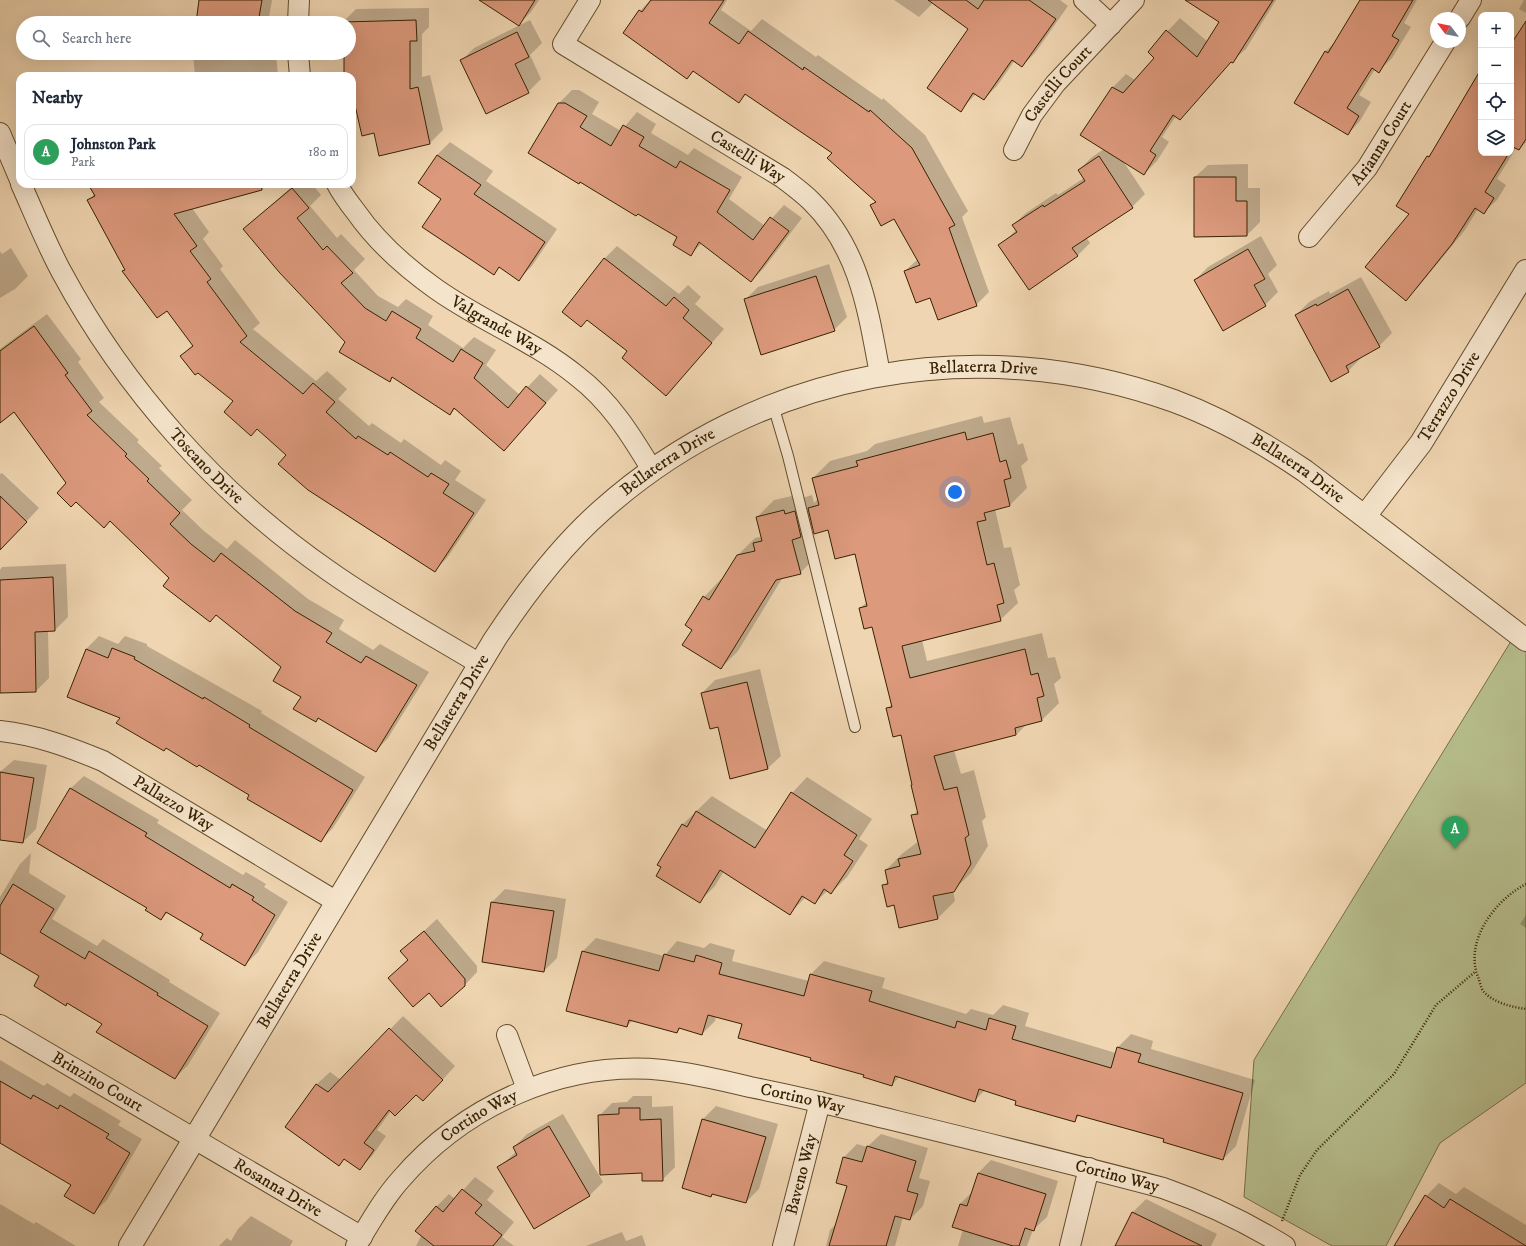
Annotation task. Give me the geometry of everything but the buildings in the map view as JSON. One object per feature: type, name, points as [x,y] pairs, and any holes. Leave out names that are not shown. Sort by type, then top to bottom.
[{"type":"street","points":[[298,16],[299,0]]},
{"type":"street","name":"Castelli Way","points":[[590,0],[563,44],[783,178],[812,201],[836,230],[854,262],[866,298],[880,374]]},
{"type":"street","points":[[1084,0],[1111,25],[1134,0]]},
{"type":"street","points":[[1464,12],[1471,0]]},
{"type":"street","name":"Castelli Court","points":[[1014,150],[1032,115],[1055,84],[1111,25]]},
{"type":"street","name":"Arianna Court","points":[[1309,237],[1367,168],[1441,48]]},
{"type":"street","points":[[299,60],[300,72]]},
{"type":"street","points":[[0,133],[16,171]]},
{"type":"street","name":"Toscano Drive","points":[[24,188],[61,271],[101,338],[145,400],[178,438],[231,492],[289,542],[329,572],[480,664]]},
{"type":"street","name":"Valgrande Way","points":[[340,188],[367,228],[399,261],[437,290],[556,360],[579,377],[610,407],[627,429],[652,470]]},
{"type":"street","name":"Terrazzo Drive","points":[[1365,516],[1421,443],[1526,271]]},
{"type":"street","name":"Bellaterra Drive","points":[[130,1246],[480,664],[519,603],[544,570],[572,539],[603,509],[652,470],[687,447],[723,427],[773,405],[819,389],[880,374],[943,367],[1007,366],[1050,370],[1112,382],[1174,401],[1213,417],[1270,447],[1365,516],[1526,640]]},
{"type":"street","name":"Pallazzo Way","points":[[0,731],[22,733],[63,744],[103,761],[337,902]]},
{"type":"street","name":"Brinzino Court","points":[[0,1025],[195,1139]]},
{"type":"street","points":[[507,1035],[527,1089]]},
{"type":"street","name":"Cortino Way","points":[[359,1241],[381,1204],[400,1179],[433,1146],[458,1126],[498,1102],[527,1089],[571,1076],[601,1071],[632,1069],[662,1070],[708,1077],[820,1102],[1089,1168],[1163,1188],[1201,1202],[1256,1228],[1280,1243]]},
{"type":"street","name":"Baveno Way","points":[[783,1246],[820,1102]]},
{"type":"street","name":"Rosanna Drive","points":[[195,1139],[359,1241]]},
{"type":"street","points":[[1070,1246],[1089,1168]]},
{"type":"lane","points":[[773,405],[790,464],[855,727]]},
{"type":"path","points":[[1526,884],[1517,889],[1489,915],[1476,943],[1476,971],[1484,992],[1506,1005],[1526,1009]]},
{"type":"path","points":[[1280,1243],[1300,1175],[1317,1150],[1394,1074],[1436,1005],[1476,971]]},
{"type":"green space","points":[[1516,633],[1526,639],[1526,1083],[1440,1143],[1386,1246],[1332,1246],[1244,1197],[1254,1060]]},
{"type":"place","name":"Johnston Park","points":[[1455,849]]}]
